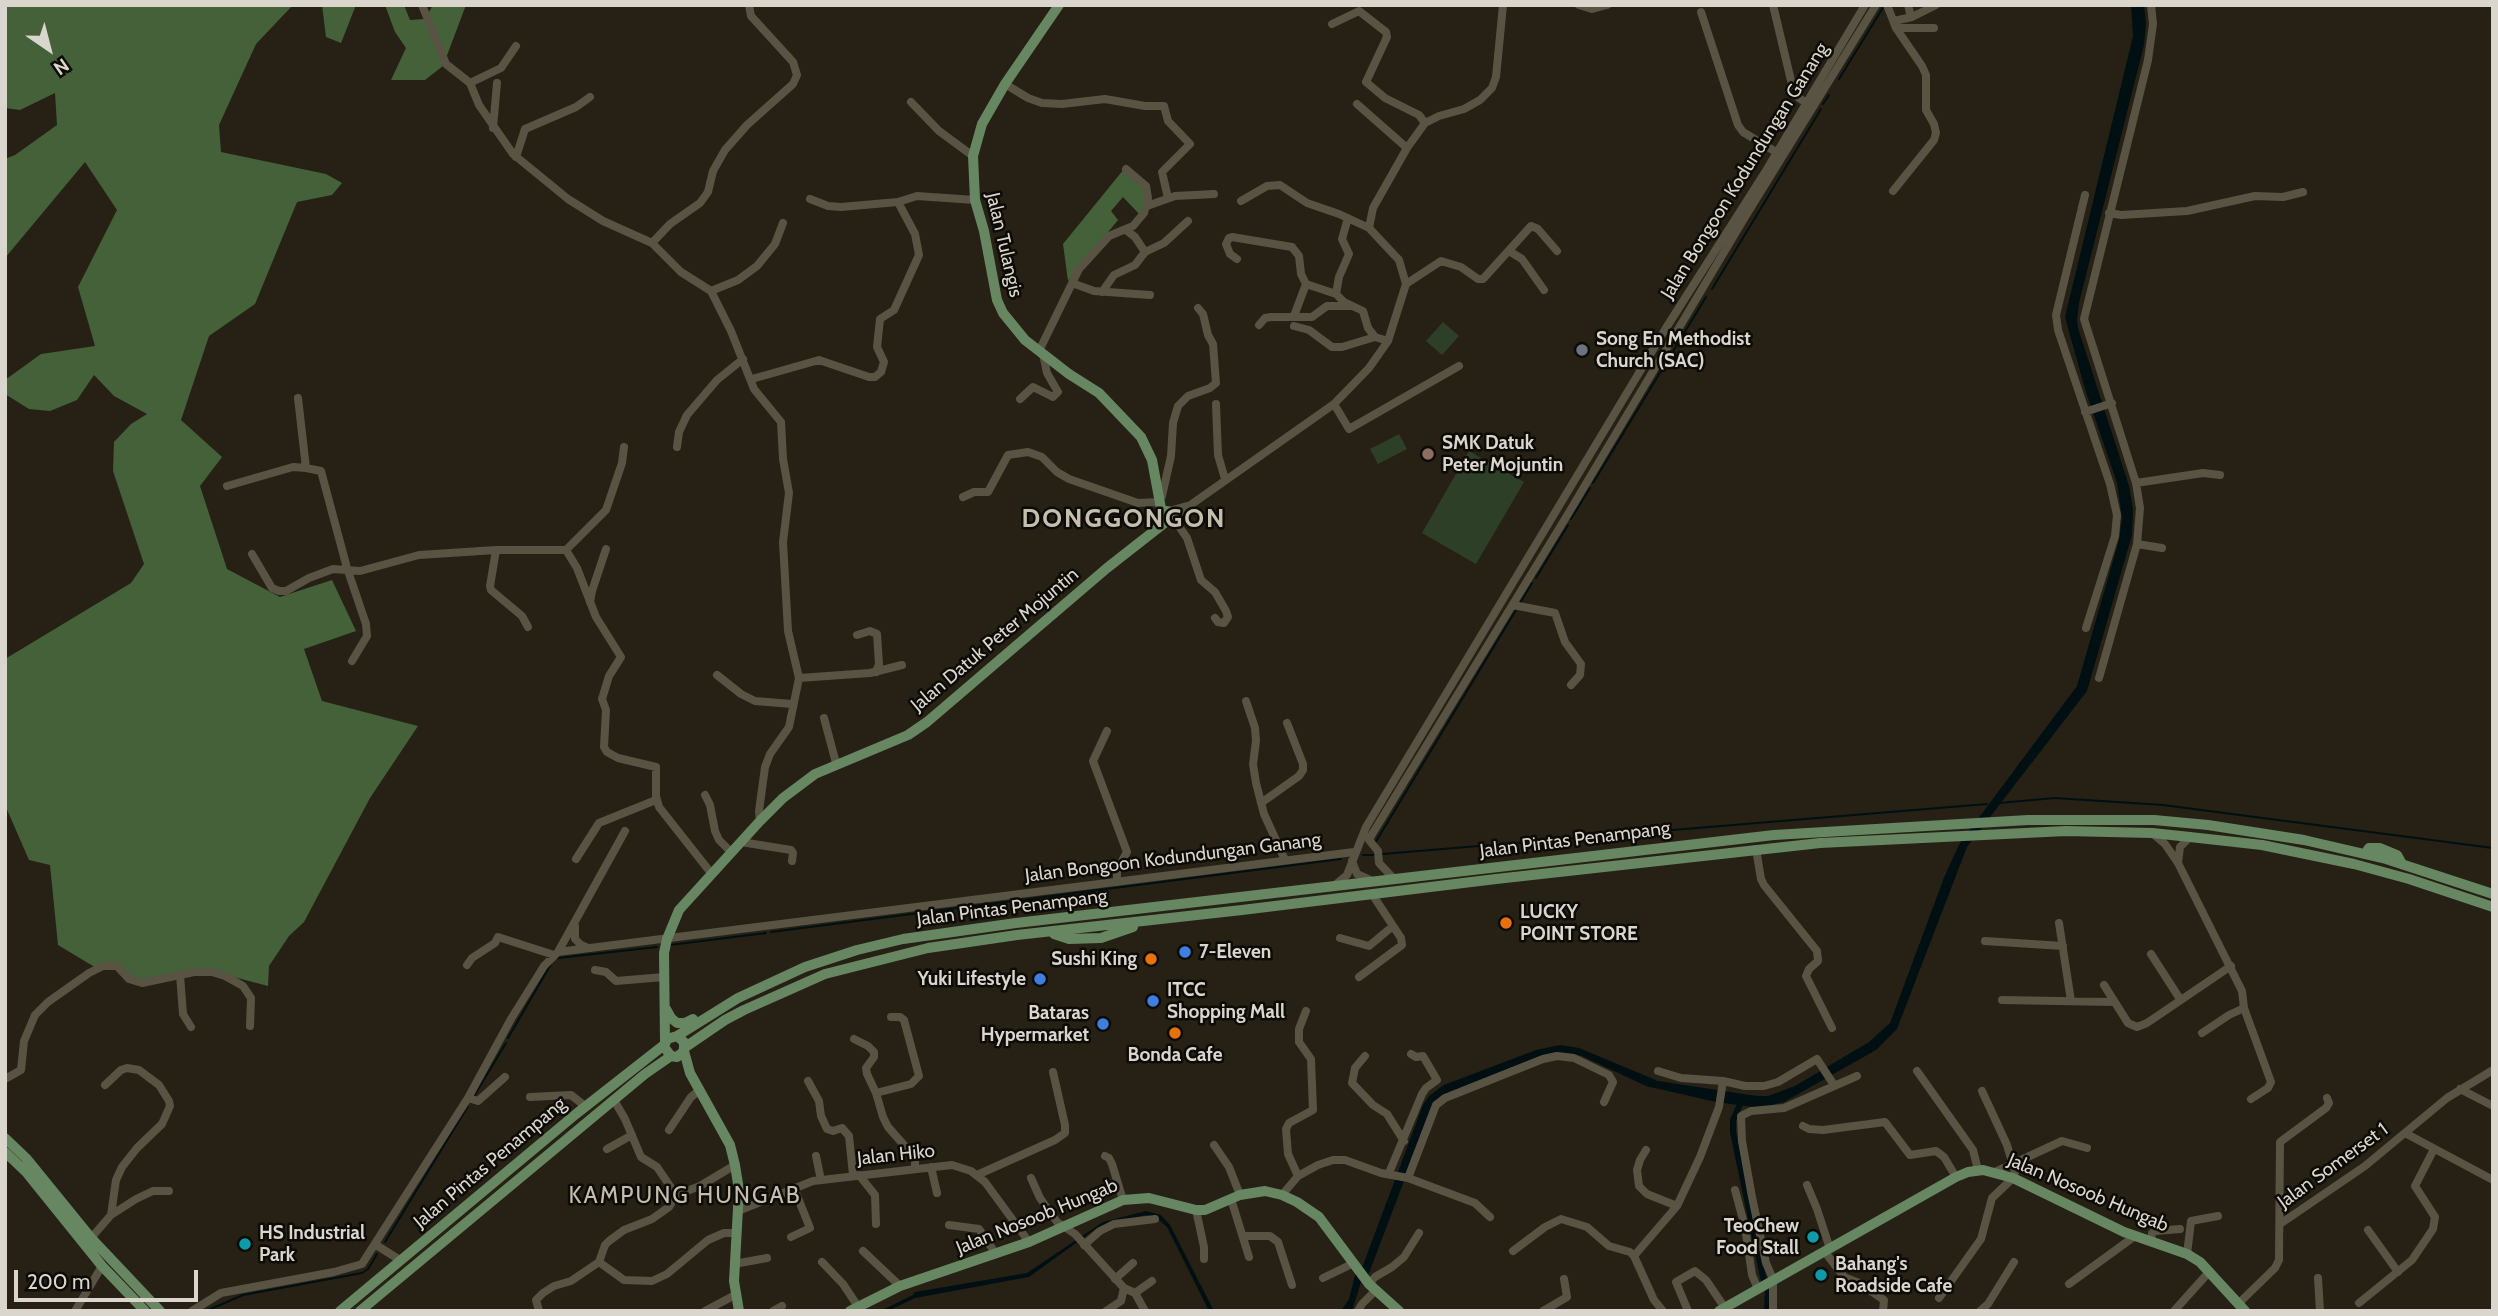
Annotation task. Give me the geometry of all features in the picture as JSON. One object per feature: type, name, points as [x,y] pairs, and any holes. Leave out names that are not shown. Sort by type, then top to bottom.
[{"type":"main road","name":"Jalan Tulangis","points":[[1059,5],[1005,84],[982,124],[973,156],[975,200],[997,300],[1012,327],[1041,353],[1099,393],[1132,425],[1152,460],[1159,497],[1167,516]]},
{"type":"main road","name":"Jalan Datuk Peter Mojuntin","points":[[664,1043],[667,939],[679,910],[760,821],[803,782],[836,763],[908,734],[927,722],[1143,540],[1167,516]]},
{"type":"main road","name":"Jalan Pintas Penampang","points":[[677,1036],[729,1003],[805,967],[857,950],[904,939],[1016,923],[1774,835],[1991,824],[2018,820],[2187,823],[2304,840],[2365,854],[2493,894]]},
{"type":"main road","points":[[2187,823],[2197,828],[2220,830],[2225,833],[2227,841]]},
{"type":"main road","name":"Jalan Pintas Penampang","points":[[360,1311],[614,1100],[725,1020],[825,974],[928,948],[1756,849],[1923,837],[2066,831],[2152,833],[2300,852],[2385,872],[2493,907]]},
{"type":"main road","points":[[2365,854],[2367,861],[2379,865],[2385,872]]},
{"type":"main road","points":[[1242,898],[1245,902],[1265,908]]},
{"type":"main road","points":[[1103,914],[1113,918],[1116,924],[1113,933],[1108,936]]},
{"type":"main road","points":[[1047,932],[1069,939],[1108,936],[1153,920]]},
{"type":"main road","points":[[665,1006],[674,1021],[680,1024],[729,1003]]},
{"type":"main road","points":[[677,1036],[684,1042],[678,1053],[664,1051],[664,1043],[669,1037],[677,1036]]},
{"type":"main road","name":"Jalan Pintas Penampang","points":[[340,1311],[664,1043]]},
{"type":"main road","points":[[678,1053],[730,1145],[735,1165],[739,1190],[734,1295],[739,1311]]},
{"type":"main road","points":[[5,1138],[38,1171],[91,1238],[160,1311]]},
{"type":"main road","points":[[5,1152],[27,1173],[102,1266],[145,1311]]},
{"type":"main road","name":"Jalan Nosoob Hungab","points":[[1722,1309],[1956,1177],[1978,1170],[2013,1178],[2135,1236],[2187,1254],[2200,1262],[2241,1307]]},
{"type":"main road","points":[[1196,1210],[1205,1210],[1235,1197],[1265,1191],[1282,1195],[1308,1208],[1319,1217],[1370,1285],[1399,1311]]},
{"type":"main road","name":"Jalan Nosoob Hungab","points":[[856,1309],[900,1286],[1029,1242],[1123,1200],[1149,1198],[1196,1210]]},
{"type":"street","points":[[422,5],[446,64],[470,83],[493,128],[516,157],[575,203],[628,234],[652,243],[681,272],[710,291],[759,396],[777,416],[782,426],[783,459],[789,500],[783,542],[788,631],[799,678],[787,731],[765,767],[760,821]]},
{"type":"street","points":[[652,243],[670,224],[700,203],[708,192],[713,171],[725,150],[747,125],[793,84],[797,75],[793,62],[751,16],[749,5]]},
{"type":"street","points":[[1332,24],[1359,11],[1386,32],[1387,37],[1367,84],[1422,119],[1464,109],[1480,100],[1492,88],[1496,77],[1503,5]]},
{"type":"street","points":[[1579,5],[1592,9],[1607,5]]},
{"type":"street","points":[[1773,5],[1793,89],[1810,106],[1876,5]]},
{"type":"street","name":"Jalan Bongoon Kodundungan Ganang","points":[[556,953],[1285,860],[1353,857],[1366,827],[1444,696],[1666,328],[1810,106],[1865,5]]},
{"type":"street","points":[[1887,5],[1895,24],[1926,75],[1926,110],[1936,133],[1934,140],[1893,191]]},
{"type":"street","points":[[1908,5],[1911,17]]},
{"type":"street","points":[[1895,24],[1936,5]]},
{"type":"street","points":[[2099,678],[2137,544],[2140,508],[2136,483],[2084,319],[2148,60],[2152,36],[2151,5]]},
{"type":"street","points":[[1701,12],[1738,125],[1743,132],[1780,154]]},
{"type":"street","points":[[1895,24],[1934,29]]},
{"type":"street","points":[[470,83],[501,68],[516,46]]},
{"type":"street","points":[[493,128],[497,83]]},
{"type":"street","points":[[1005,84],[1042,103],[1105,100],[1164,106],[1168,121],[1190,144],[1162,172],[1168,198]]},
{"type":"street","points":[[516,157],[525,129],[576,107],[590,97]]},
{"type":"street","points":[[911,102],[939,131],[973,156]]},
{"type":"street","points":[[1357,104],[1404,145]]},
{"type":"street","points":[[1336,294],[1339,277],[1349,254],[1342,239],[1359,224],[1379,196],[1404,145],[1422,119]]},
{"type":"street","points":[[1020,399],[1033,387],[1050,396],[1058,392],[1047,373],[1041,353],[1072,282],[1079,269],[1110,236],[1139,221],[1147,205],[1146,186],[1126,169]]},
{"type":"street","points":[[1394,879],[1379,863],[1378,851],[1369,840],[1513,605],[1767,176]]},
{"type":"street","points":[[1241,201],[1267,186],[1280,185],[1307,203],[1359,224],[1399,260],[1406,284],[1441,261],[1461,267],[1478,279],[1483,279],[1527,229],[1534,226],[1557,251]]},
{"type":"street","points":[[2109,213],[2120,215],[2188,211],[2255,196],[2283,197],[2302,191]]},
{"type":"street","points":[[1147,205],[1168,198],[1214,194]]},
{"type":"street","points":[[2085,195],[2056,315],[2058,330],[2087,411],[2118,515],[2115,536],[2087,628]]},
{"type":"street","points":[[810,199],[828,206],[841,207],[898,202],[917,196],[975,200]]},
{"type":"street","points":[[752,379],[819,360],[869,377],[875,377],[881,372],[884,362],[877,347],[880,319],[894,310],[919,255],[915,234],[898,202]]},
{"type":"street","points":[[1102,292],[1114,275],[1138,263],[1145,252],[1164,243],[1188,221]]},
{"type":"street","points":[[710,291],[738,280],[757,266],[775,244],[783,223]]},
{"type":"street","points":[[1126,230],[1135,237],[1145,252]]},
{"type":"street","points":[[1237,260],[1230,254],[1226,244],[1232,237],[1292,247],[1299,256],[1301,274],[1306,284],[1336,294],[1340,300],[1363,311],[1368,328],[1375,337]]},
{"type":"street","points":[[1509,251],[1522,259],[1544,290]]},
{"type":"street","points":[[1072,282],[1085,289],[1102,292],[1150,295]]},
{"type":"street","points":[[1294,316],[1306,284]]},
{"type":"street","name":"Jalan Datuk Peter Mojuntin","points":[[1167,516],[1190,506],[1334,404],[1369,368],[1388,341],[1406,284]]},
{"type":"street","points":[[1259,325],[1265,318],[1312,317],[1327,306],[1351,306]]},
{"type":"street","points":[[963,497],[974,492],[988,492],[1009,454],[1028,453],[1042,457],[1056,472],[1069,480],[1138,503],[1159,497],[1171,456],[1173,423],[1178,407],[1188,396],[1216,383],[1213,344],[1203,314],[1198,308]]},
{"type":"street","points":[[1294,326],[1309,330],[1332,347],[1342,347],[1375,337],[1388,341]]},
{"type":"street","points":[[677,447],[679,432],[687,415],[717,380],[743,359]]},
{"type":"street","points":[[1334,404],[1349,429],[1459,366]]},
{"type":"street","points":[[298,398],[306,468]]},
{"type":"street","points":[[1216,404],[1218,455],[1225,480]]},
{"type":"street","points":[[2087,411],[2109,404]]},
{"type":"street","points":[[252,554],[272,588],[279,592],[334,569],[360,571],[419,555],[496,550],[566,550],[602,516],[622,463],[624,447]]},
{"type":"street","points":[[227,486],[293,467],[321,471],[347,568],[366,624],[367,636],[352,661]]},
{"type":"street","points":[[2136,483],[2203,472],[2220,475]]},
{"type":"street","points":[[1167,516],[1176,522],[1186,538],[1201,580],[1215,592],[1226,611],[1227,621],[1218,622],[1215,618]]},
{"type":"street","points":[[2137,544],[2162,548]]},
{"type":"street","points":[[590,602],[606,549]]},
{"type":"street","points":[[496,550],[491,590],[522,617],[528,627]]},
{"type":"street","points":[[566,550],[577,568],[599,623],[621,657],[609,676],[603,699],[606,710],[604,747],[618,758],[656,767],[656,800],[711,873]]},
{"type":"street","points":[[1513,605],[1555,613],[1565,642],[1581,664],[1580,675],[1571,685]]},
{"type":"street","points":[[1496,611],[1505,616]]},
{"type":"street","points":[[857,635],[870,631],[877,634],[879,664],[876,672]]},
{"type":"street","points":[[799,678],[840,677],[902,665]]},
{"type":"street","points":[[717,675],[741,694],[755,701],[792,704]]},
{"type":"street","points":[[1444,696],[1456,699]]},
{"type":"street","points":[[1246,701],[1255,728],[1253,764],[1261,803],[1285,860]]},
{"type":"street","points":[[824,718],[836,763]]},
{"type":"street","points":[[1261,803],[1299,776],[1303,770],[1287,723]]},
{"type":"street","points":[[1107,731],[1093,761],[1127,852],[1117,870],[1117,882]]},
{"type":"street","points":[[705,795],[719,840],[732,852]]},
{"type":"street","points":[[576,859],[599,822],[656,800]]},
{"type":"street","points":[[192,1311],[221,1293],[358,1267],[366,1259],[468,1098],[511,1019],[575,923],[625,831]]},
{"type":"street","points":[[2152,833],[2165,844],[2178,863],[2242,991],[2244,1008],[2271,1082],[2251,1099]]},
{"type":"street","points":[[2178,863],[2179,851],[2190,837]]},
{"type":"street","points":[[741,842],[791,850],[792,861]]},
{"type":"street","points":[[1756,849],[1764,885],[1817,950],[1818,961],[1806,976],[1832,1028]]},
{"type":"street","points":[[1353,857],[1357,874],[1375,882]]},
{"type":"street","points":[[1329,887],[1344,880],[1353,857]]},
{"type":"street","points":[[1359,977],[1402,945],[1401,938],[1372,894]]},
{"type":"street","points":[[575,923],[575,939],[590,948]]},
{"type":"street","points":[[2059,923],[2071,1001]]},
{"type":"street","points":[[1340,938],[1369,946],[1393,926]]},
{"type":"street","points":[[467,965],[499,937],[556,953]]},
{"type":"street","points":[[1984,941],[2063,946]]},
{"type":"street","points":[[2151,954],[2180,999]]},
{"type":"street","points":[[5,1079],[21,1070],[24,1041],[35,1015],[43,1006],[95,969],[113,965],[129,979],[142,983],[194,972],[212,972],[243,986],[253,1002],[250,1026]]},
{"type":"street","points":[[2104,985],[2128,1023],[2137,1027],[2231,966]]},
{"type":"street","points":[[595,970],[606,972],[616,981],[664,977]]},
{"type":"street","points":[[180,975],[183,1014],[191,1027]]},
{"type":"street","points":[[2002,1000],[2114,1002]]},
{"type":"street","points":[[2202,1033],[2229,1014],[2244,1008]]},
{"type":"street","points":[[1298,1176],[1288,1154],[1286,1129],[1289,1123],[1312,1110],[1311,1059],[1299,1042],[1299,1029],[1306,1011]]},
{"type":"street","points":[[876,1093],[911,1084],[919,1076],[904,1020],[891,1017]]},
{"type":"street","points":[[854,1039],[874,1052],[866,1070],[883,1117],[888,1127],[911,1153],[915,1160],[915,1169]]},
{"type":"street","points":[[1391,1174],[1422,1094],[1437,1080],[1423,1056],[1411,1054]]},
{"type":"street","points":[[1365,1056],[1355,1068],[1352,1083],[1373,1105],[1387,1114],[1404,1141]]},
{"type":"street","points":[[1407,1178],[1436,1105],[1445,1098],[1542,1059],[1557,1056],[1574,1058],[1609,1075],[1613,1082],[1604,1102]]},
{"type":"street","points":[[1658,1071],[1681,1078],[1722,1084],[1764,1086],[1778,1082],[1817,1059],[1831,1082]]},
{"type":"street","points":[[105,1085],[121,1070],[139,1070],[159,1085],[170,1106],[162,1124],[136,1148],[122,1167],[111,1214]]},
{"type":"street","name":"Jalan Somerset 1","points":[[2280,1224],[2365,1166],[2460,1089],[2493,1070]]},
{"type":"street","points":[[1917,1071],[1973,1150],[1978,1170]]},
{"type":"street","points":[[1029,1242],[977,1175],[1065,1133],[1053,1072]]},
{"type":"street","points":[[1773,1311],[1765,1285],[1766,1263],[1742,1140],[1741,1116],[1751,1111],[1784,1108],[1831,1082],[1857,1076]]},
{"type":"street","points":[[468,1098],[478,1101],[505,1077]]},
{"type":"street","points":[[808,1081],[820,1101],[821,1116],[827,1129],[833,1132],[842,1128],[849,1136],[856,1175],[875,1195],[876,1224]]},
{"type":"street","points":[[1634,1256],[1677,1206],[1719,1107],[1722,1084]]},
{"type":"street","points":[[2460,1089],[2493,1106]]},
{"type":"street","points":[[669,1130],[691,1097],[700,1090]]},
{"type":"street","points":[[1939,1298],[1981,1239],[1992,1198],[2013,1178],[2015,1169],[1982,1091]]},
{"type":"street","points":[[530,1097],[571,1095],[585,1106]]},
{"type":"street","name":"Jalan Somerset 1","points":[[2241,1307],[2278,1263],[2280,1255],[2280,1142],[2326,1108],[2328,1098]]},
{"type":"street","points":[[614,1100],[642,1157],[657,1167],[676,1195]]},
{"type":"street","points":[[1802,1126],[1824,1130],[1885,1122],[1910,1155],[1936,1151],[1944,1157],[1956,1177]]},
{"type":"street","points":[[2405,1133],[2493,1180]]},
{"type":"street","points":[[607,1149],[632,1135]]},
{"type":"street","points":[[1995,1172],[2062,1141],[2087,1148]]},
{"type":"street","points":[[1214,1145],[1229,1167],[1242,1236],[1249,1257]]},
{"type":"street","points":[[2359,1303],[2412,1260],[2435,1225],[2433,1213],[2415,1186],[2434,1149]]},
{"type":"street","points":[[1646,1150],[1637,1170],[1639,1186],[1647,1194],[1677,1206]]},
{"type":"street","points":[[816,1156],[821,1180]]},
{"type":"street","points":[[1105,1156],[1112,1164],[1123,1200]]},
{"type":"street","points":[[1282,1195],[1298,1176],[1323,1163],[1339,1160],[1407,1178],[1475,1203],[1490,1217]]},
{"type":"street","points":[[539,1311],[536,1300],[543,1293],[554,1286],[571,1281],[599,1262],[605,1245],[621,1232],[652,1219],[669,1207],[676,1195],[700,1186],[735,1165]]},
{"type":"street","name":"Jalan Hiko","points":[[737,1211],[821,1180],[953,1165],[977,1175]]},
{"type":"street","points":[[931,1167],[937,1193]]},
{"type":"street","points":[[1031,1178],[1040,1198],[1057,1222],[1075,1234],[1124,1289],[1135,1293],[1145,1311]]},
{"type":"street","points":[[1807,1185],[1817,1209],[1827,1250],[1844,1277],[1859,1283],[1884,1300],[1883,1311]]},
{"type":"street","points":[[791,1237],[810,1228],[794,1188]]},
{"type":"street","points":[[91,1238],[111,1214],[153,1191],[169,1191]]},
{"type":"street","points":[[1735,1191],[1745,1227],[1752,1275],[1765,1285]]},
{"type":"street","points":[[1196,1210],[1204,1259]]},
{"type":"street","points":[[2187,1254],[2192,1221],[2218,1216]]},
{"type":"street","points":[[1083,1243],[1114,1224],[1155,1219]]},
{"type":"street","points":[[1513,1251],[1545,1227],[1562,1219],[1587,1227],[1609,1246],[1630,1252],[1634,1256],[1654,1300],[1663,1311]]},
{"type":"street","points":[[949,1225],[979,1229],[996,1254]]},
{"type":"street","points":[[2151,1241],[2152,1233],[2156,1231],[2180,1229]]},
{"type":"street","points":[[2368,1230],[2398,1272]]},
{"type":"street","points":[[599,1262],[624,1280],[652,1281],[667,1274],[708,1240],[724,1233],[735,1233]]},
{"type":"street","points":[[1358,1311],[1375,1277],[1404,1257],[1419,1233]]},
{"type":"street","points":[[1242,1236],[1270,1236],[1278,1242],[1292,1285]]},
{"type":"street","points":[[2069,1284],[2135,1236]]},
{"type":"street","points":[[376,1245],[400,1260]]},
{"type":"street","points":[[863,1251],[900,1286]]},
{"type":"street","points":[[734,1264],[767,1258]]},
{"type":"street","points":[[822,1262],[843,1284],[856,1309]]},
{"type":"street","points":[[1980,1311],[1988,1304],[2014,1262]]},
{"type":"street","points":[[1115,1279],[1133,1263]]},
{"type":"street","points":[[75,1311],[102,1266]]},
{"type":"street","points":[[1323,1278],[1356,1266]]},
{"type":"street","points":[[1688,1311],[1676,1282],[1695,1271],[1706,1280],[1722,1309]]},
{"type":"street","points":[[2174,1311],[2209,1272]]},
{"type":"street","points":[[2318,1278],[2319,1311]]},
{"type":"street","points":[[1543,1311],[1567,1297],[1564,1279]]},
{"type":"street","points":[[1135,1293],[1152,1281]]},
{"type":"street","points":[[1106,1311],[1121,1301],[1124,1289]]},
{"type":"street","points":[[705,1311],[734,1295]]},
{"type":"street","points":[[774,1311],[782,1306]]},
{"type":"green space","points":[[5,5],[293,5],[256,44],[219,125],[221,152],[326,174],[342,183],[332,195],[297,202],[255,304],[209,336],[181,420],[222,457],[200,486],[227,569],[280,597],[332,580],[356,631],[304,649],[322,701],[418,726],[370,798],[304,922],[289,936],[269,966],[268,986],[207,970],[150,980],[133,979],[121,970],[98,969],[58,945],[50,865],[29,860],[5,805],[5,659],[131,583],[144,564],[113,471],[114,442],[131,424],[147,414],[114,396],[94,375],[77,400],[50,411],[29,409],[5,394],[5,380],[41,354],[95,346],[78,287],[117,210],[85,162],[5,258],[5,159],[15,155],[57,125],[55,93],[20,110],[5,108]]},
{"type":"green space","points":[[322,5],[356,5],[341,43],[326,37]]},
{"type":"green space","points":[[385,5],[404,5],[410,20],[425,19],[433,5],[466,5],[443,66],[425,80],[391,80],[406,48],[395,32]]},
{"type":"green space","points":[[1124,169],[1145,186],[1146,196],[1141,216],[1123,197],[1111,211],[1118,220],[1068,281],[1063,244]]},
{"type":"green space","points":[[1443,322],[1459,336],[1442,355],[1426,341]]},
{"type":"green space","points":[[1399,434],[1407,449],[1378,464],[1370,449]]},
{"type":"green space","points":[[1469,451],[1524,482],[1476,564],[1422,533]]},
{"type":"shaded area","points":[[2131,5],[2144,5],[2144,45],[2077,320],[2129,486],[2133,509],[2132,535],[2087,691],[1967,847],[1897,1029],[1876,1050],[1784,1102],[1760,1108],[1716,1102],[1646,1086],[1582,1056],[1567,1053],[1560,1053],[1433,1105],[1369,1273],[1361,1282],[1352,1311],[1341,1311],[1349,1299],[1355,1275],[1363,1265],[1423,1105],[1429,1096],[1444,1085],[1536,1050],[1560,1045],[1579,1048],[1658,1081],[1768,1096],[1795,1086],[1869,1042],[1890,1023],[1945,875],[1960,843],[2077,686],[2119,540],[2122,518],[2117,483],[2085,389],[2065,317],[2133,36]]},
{"type":"shaded area","points":[[1146,1211],[1161,1215],[1170,1225],[1214,1311],[1209,1311],[1167,1227],[1158,1219],[1146,1215],[1097,1228],[1029,1277],[915,1298],[888,1311],[880,1311],[915,1292],[1027,1273],[1103,1222]]},
{"type":"waterway","points":[[1839,79],[1884,6]]},
{"type":"waterway","points":[[1823,104],[1829,95]]},
{"type":"waterway","points":[[1712,289],[1821,109]]},
{"type":"waterway","points":[[1593,483],[1706,297]]},
{"type":"waterway","points":[[1571,519],[1590,488]]},
{"type":"waterway","points":[[1536,578],[1568,525]]},
{"type":"waterway","points":[[1520,603],[1532,583]]},
{"type":"waterway","points":[[1375,843],[1516,610]]},
{"type":"waterway","points":[[1999,803],[2055,798],[2163,805],[2493,848]]},
{"type":"waterway","points":[[1382,854],[1987,804]]},
{"type":"waterway","points":[[1363,855],[1374,855]]},
{"type":"waterway","points":[[771,932],[1341,859]]},
{"type":"waterway","points":[[670,945],[766,933]]},
{"type":"waterway","points":[[558,958],[657,947]]},
{"type":"waterway","points":[[508,1038],[551,964]]},
{"type":"waterway","points":[[474,1096],[506,1043]]},
{"type":"waterway","points":[[1742,1100],[1733,1120],[1733,1132],[1768,1290],[1767,1311]]},
{"type":"waterway","points":[[385,1242],[468,1106]]},
{"type":"waterway","points":[[206,1311],[243,1295],[362,1273],[368,1269],[377,1254]]},
{"type":"place","name":"Song En Methodist Church (SAC)","points":[[1582,350]]},
{"type":"place","name":"SMK Datuk Peter Mojuntin","points":[[1428,454]]},
{"type":"place","name":"LUCKY POINT STORE","points":[[1506,923]]},
{"type":"place","name":"7-Eleven","points":[[1185,952]]},
{"type":"place","name":"Sushi King","points":[[1151,959]]},
{"type":"place","name":"Yuki Lifestyle","points":[[1040,979]]},
{"type":"place","name":"ITCC Shopping Mall","points":[[1153,1001]]},
{"type":"place","name":"Bataras Hypermarket","points":[[1103,1024]]},
{"type":"place","name":"Bonda Cafe","points":[[1175,1033]]},
{"type":"place","name":"TeoChew Food Stall","points":[[1813,1237]]},
{"type":"place","name":"HS Industrial Park","points":[[245,1244]]},
{"type":"place","name":"Bahang's Roadside Cafe","points":[[1821,1275]]},
{"type":"district","name":"DONGGONGON","points":[[1124,519]]},
{"type":"district","name":"KAMPUNG HUNGAB","points":[[685,1196]]}]
